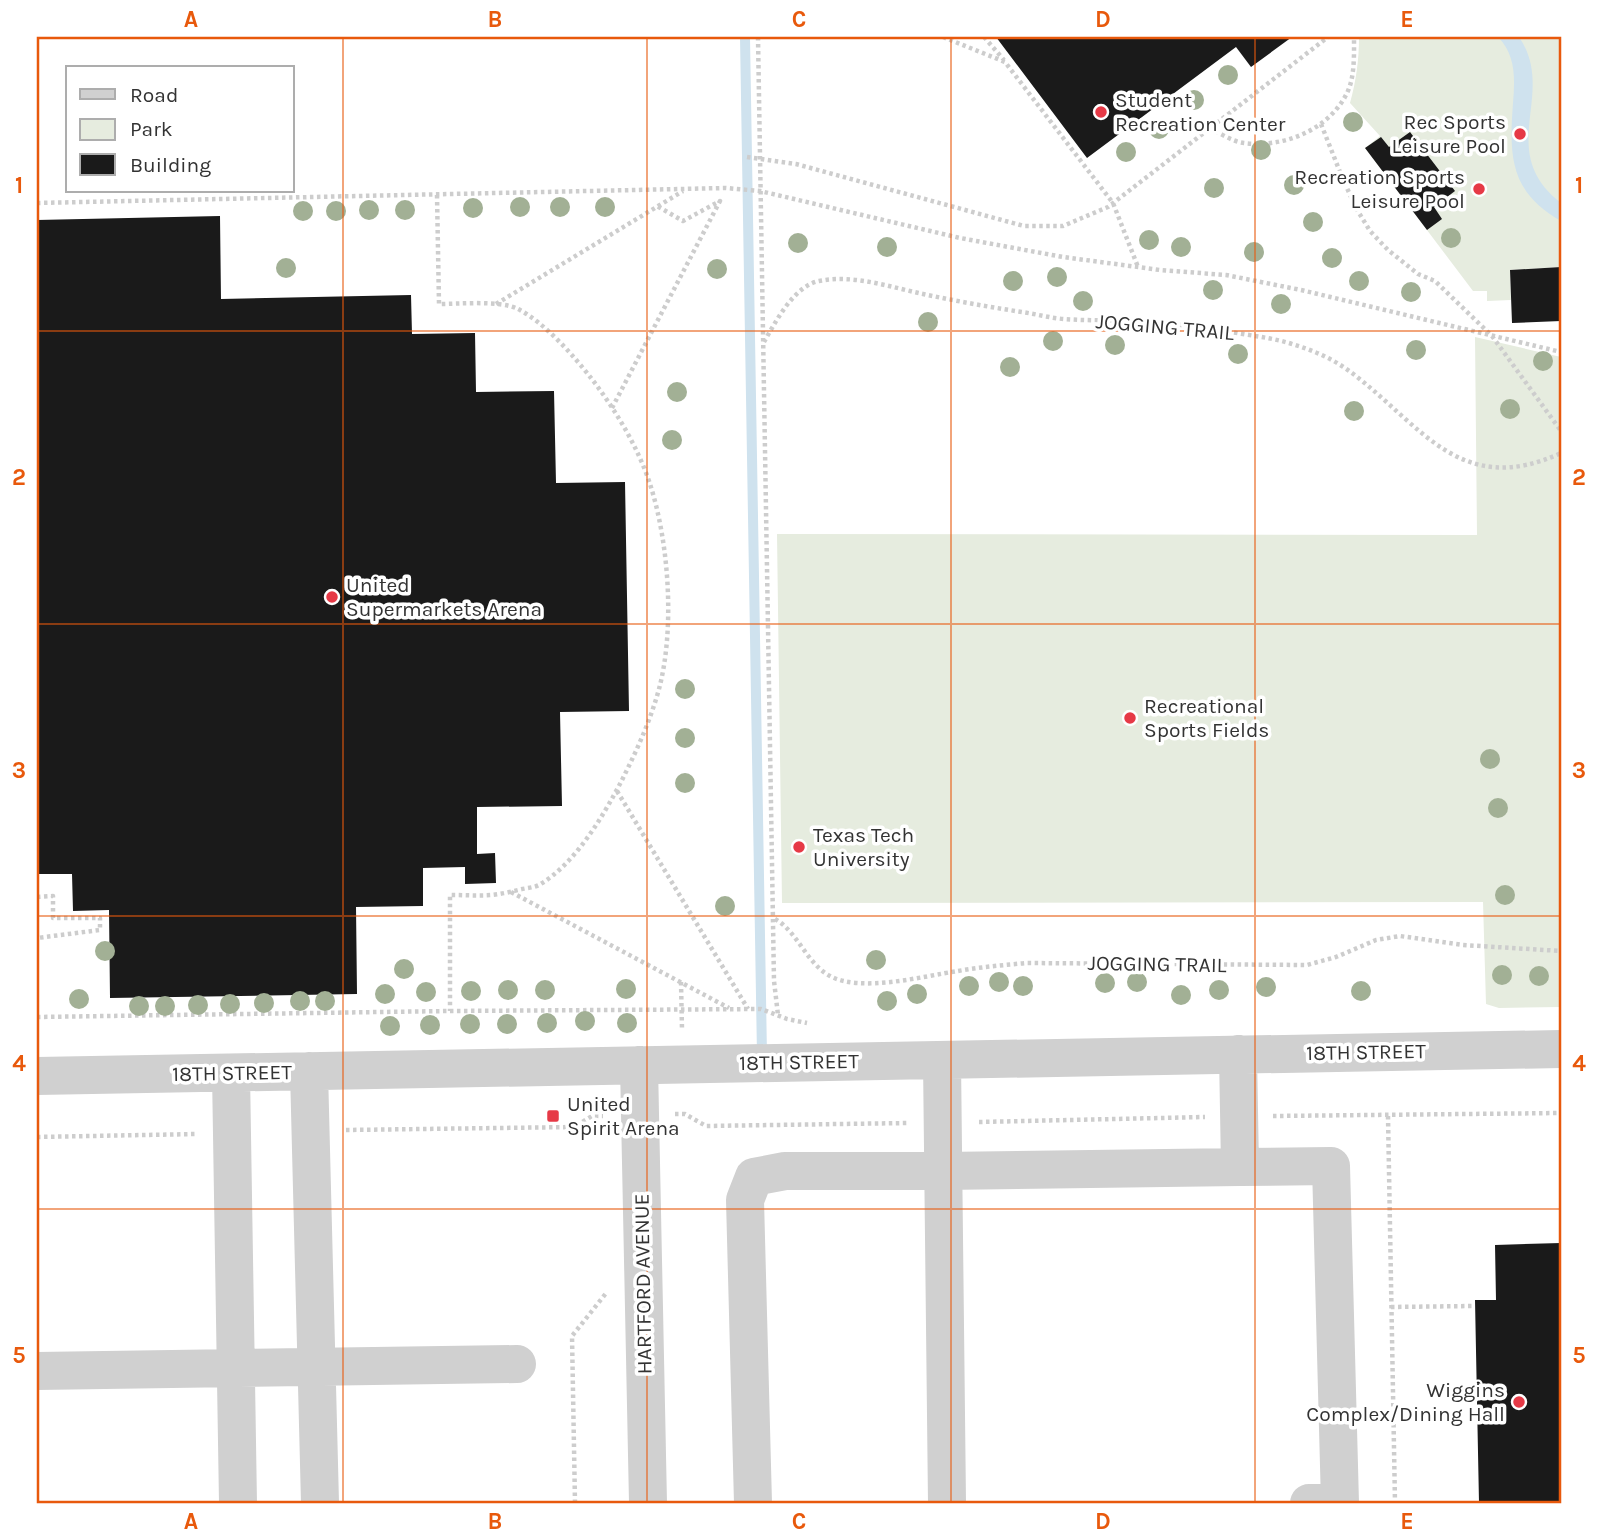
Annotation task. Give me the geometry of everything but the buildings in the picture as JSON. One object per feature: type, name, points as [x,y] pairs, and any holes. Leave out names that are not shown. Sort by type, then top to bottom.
[{"type":"street","name":"18TH STREET","points":[[37,1076],[1561,1049]]},
{"type":"street","points":[[1238,1054],[1240,1167]]},
{"type":"street","points":[[942,1060],[947,1503]]},
{"type":"street","name":"HARTFORD AVENUE","points":[[639,1065],[648,1503]]},
{"type":"street","points":[[310,1071],[320,1503]]},
{"type":"street","points":[[231,1073],[238,1503]]},
{"type":"street","points":[[752,1503],[745,1200],[754,1177],[785,1171],[1331,1166],[1339,1503],[1308,1503]]},
{"type":"street","points":[[37,1371],[517,1364]]},
{"type":"path","points":[[37,1017],[731,1009],[761,1009],[778,1015],[774,981],[758,37]]},
{"type":"path","points":[[943,37],[1004,61]]},
{"type":"path","points":[[984,37],[1113,203],[1138,267]]},
{"type":"path","points":[[747,157],[796,164],[1024,226],[1063,226],[1113,203],[1328,37]]},
{"type":"path","points":[[1209,128],[1241,143],[1268,144],[1297,137],[1321,124],[1347,95],[1354,65],[1354,37]]},
{"type":"path","points":[[1321,124],[1356,208],[1370,231],[1388,250],[1418,274],[1435,281],[1492,336],[1561,430]]},
{"type":"path","points":[[37,203],[726,188],[760,191],[960,238],[1063,257],[1226,275],[1301,290],[1561,352]]},
{"type":"path","points":[[495,304],[687,190]]},
{"type":"path","points":[[437,194],[439,304],[495,304],[516,307],[534,319],[572,354],[626,428],[650,484],[666,552],[668,611],[666,653],[659,689],[640,744],[589,836],[561,868],[537,886],[493,895],[450,895],[450,1011]]},
{"type":"path","points":[[612,408],[720,201],[683,221],[657,206]]},
{"type":"path","name":"JOGGING TRAIL","points":[[763,345],[779,317],[805,285],[828,279],[868,282],[978,305],[1060,318],[1170,323],[1282,341],[1310,350],[1343,367],[1436,445],[1472,464],[1489,467],[1518,466],[1540,462],[1561,453]]},
{"type":"path","points":[[616,790],[748,1009]]},
{"type":"path","points":[[510,892],[731,1009]]},
{"type":"path","points":[[37,897],[53,896],[53,918],[100,918],[100,930],[37,938]]},
{"type":"path","name":"JOGGING TRAIL","points":[[774,918],[783,924],[822,971],[839,980],[856,984],[1027,963],[1307,965],[1336,957],[1376,940],[1400,936],[1463,945],[1561,951]]},
{"type":"path","points":[[311,1131],[574,1127],[592,1116],[685,1114],[706,1126],[1561,1113]]},
{"type":"path","points":[[1388,1115],[1395,1503]]},
{"type":"path","points":[[37,1137],[232,1133]]},
{"type":"path","points":[[575,1503],[572,1336],[607,1291]]},
{"type":"path","points":[[1391,1307],[1472,1306]]},
{"type":"green space","name":"Recreation Sports Leisure Pool","points":[[1359,37],[1561,37],[1561,267],[1510,270],[1511,300],[1487,301],[1487,291],[1473,291],[1365,148],[1380,136],[1350,103],[1357,70]]},
{"type":"green space","name":"Recreational Sports Fields","points":[[1475,337],[1561,357],[1561,1007],[1499,1008],[1486,1004],[1483,902],[782,903],[777,534],[1477,535]]},
{"type":"water","name":"Rec Sports Leisure Pool","points":[[1498,37],[1519,37],[1529,58],[1533,80],[1529,143],[1532,163],[1542,183],[1561,203],[1561,221],[1531,198],[1516,171],[1512,140],[1513,68],[1508,52]]},
{"type":"waterway","points":[[745,37],[762,1056]]},
{"type":"place","name":"Student Recreation Center","points":[[1101,112]]},
{"type":"place","name":"Rec Sports Leisure Pool","points":[[1520,134]]},
{"type":"place","name":"Recreation Sports Leisure Pool","points":[[1479,189]]},
{"type":"place","name":"United Supermarkets Arena","points":[[332,597]]},
{"type":"place","name":"Recreational Sports Fields","points":[[1130,718]]},
{"type":"place","name":"Texas Tech University","points":[[799,847]]},
{"type":"place","name":"United Spirit Arena","points":[[553,1116]]},
{"type":"place","name":"Wiggins Complex/Dining Hall","points":[[1519,1402]]}]
